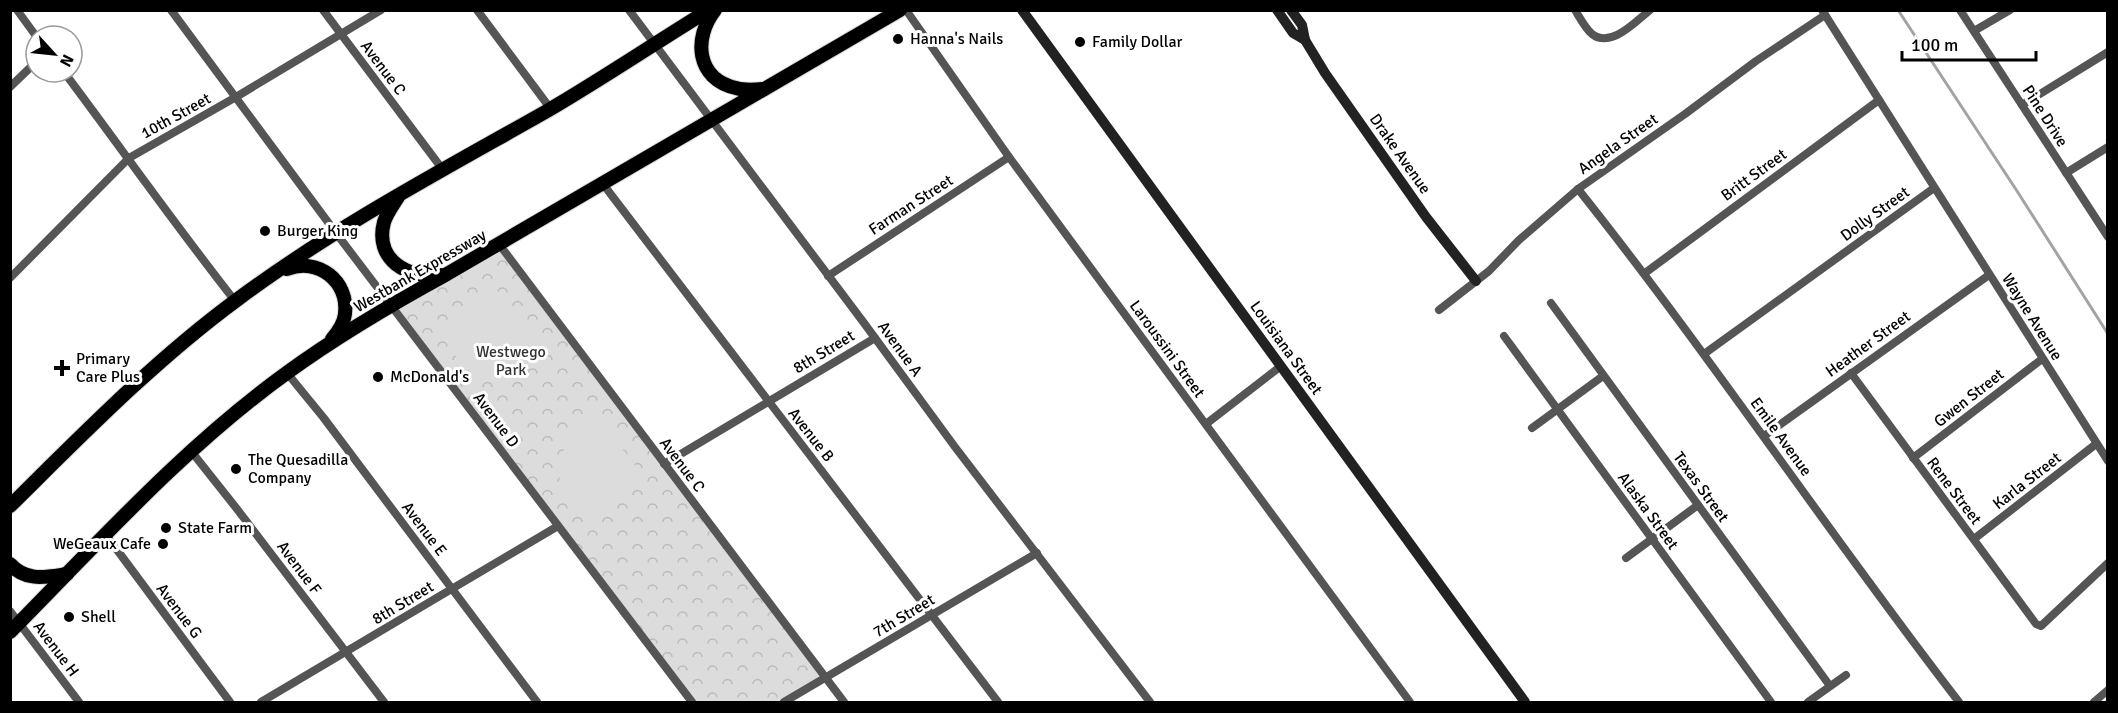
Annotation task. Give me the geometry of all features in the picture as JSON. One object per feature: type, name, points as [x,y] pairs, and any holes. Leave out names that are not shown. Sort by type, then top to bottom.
[{"type":"highway","points":[[10,506],[93,423],[164,357],[268,277],[336,233],[550,108],[709,10]]},
{"type":"highway","points":[[715,10],[708,20],[700,46],[706,68],[714,77],[734,88],[767,89]]},
{"type":"highway","name":"Westbank Expressway","points":[[15,628],[191,451],[287,373],[329,343],[392,304],[713,121],[900,10]]},
{"type":"highway","points":[[399,196],[384,222],[383,235],[389,256],[402,269],[411,274],[427,276],[447,274]]},
{"type":"highway","points":[[268,277],[290,267],[304,265],[331,275],[339,283],[345,302],[345,316],[340,328],[329,343]]},
{"type":"highway","points":[[10,564],[17,571],[28,576],[41,578],[67,574]]},
{"type":"main road","name":"Louisiana Street","points":[[1022,10],[1525,702]]},
{"type":"main road","name":"Drake Avenue","points":[[1277,10],[1293,33],[1305,40]]},
{"type":"main road","name":"Drake Avenue","points":[[1291,10],[1302,25],[1305,40],[1325,73],[1426,217],[1476,281]]},
{"type":"street","points":[[17,10],[27,24]]},
{"type":"street","name":"Avenue D","points":[[171,10],[336,233],[692,702]]},
{"type":"street","name":"Avenue C","points":[[323,10],[443,170]]},
{"type":"street","name":"10th Street","points":[[10,278],[129,158],[381,10]]},
{"type":"street","points":[[477,10],[550,108]]},
{"type":"street","name":"Avenue A","points":[[629,10],[955,447],[1150,702]]},
{"type":"street","name":"Laroussini Street","points":[[906,10],[1009,157],[1410,702]]},
{"type":"street","points":[[1575,10],[1589,30],[1603,39],[1614,37],[1650,10]]},
{"type":"street","name":"Pine Drive","points":[[1960,10],[2108,237]]},
{"type":"street","points":[[1974,31],[2010,10]]},
{"type":"street","name":"Dolly Street","points":[[1704,354],[1934,188],[1824,13]]},
{"type":"street","name":"Angela Street","points":[[1439,310],[1489,271],[1519,240],[1578,189],[1824,13]]},
{"type":"street","points":[[2022,105],[2108,52]]},
{"type":"street","points":[[10,87],[24,74]]},
{"type":"street","points":[[73,84],[129,158],[178,229],[235,301]]},
{"type":"street","name":"Britt Street","points":[[1645,273],[1879,100]]},
{"type":"street","points":[[2066,173],[2108,147]]},
{"type":"street","name":"Farman Street","points":[[828,276],[1009,157]]},
{"type":"street","name":"Avenue B","points":[[603,184],[998,702]]},
{"type":"street","name":"Wayne Avenue","points":[[1934,188],[2108,461]]},
{"type":"street","name":"Emile Avenue","points":[[1578,189],[1645,273],[1905,632],[1959,702]]},
{"type":"street","name":"Avenue C","points":[[499,244],[844,702]]},
{"type":"street","name":"Heather Street","points":[[1764,436],[1989,274]]},
{"type":"street","name":"Texas Street","points":[[1551,303],[1830,686]]},
{"type":"street","name":"Alaska Street","points":[[1504,336],[1771,702]]},
{"type":"street","name":"8th Street","points":[[664,464],[875,338]]},
{"type":"street","name":"Gwen Street","points":[[1913,458],[2042,359]]},
{"type":"street","points":[[1206,424],[1281,366]]},
{"type":"street","name":"Avenue E","points":[[287,373],[323,417],[537,702]]},
{"type":"street","name":"Rene Street","points":[[1851,373],[2036,624],[2041,626],[2108,563]]},
{"type":"street","points":[[1532,428],[1603,376]]},
{"type":"street","name":"Karla Street","points":[[1974,539],[2096,444]]},
{"type":"street","name":"Avenue F","points":[[191,451],[384,702]]},
{"type":"street","points":[[1626,558],[1698,505]]},
{"type":"street","name":"8th Street","points":[[261,702],[558,526]]},
{"type":"street","name":"Avenue G","points":[[106,535],[230,702]]},
{"type":"street","name":"7th Street","points":[[784,702],[1037,553]]},
{"type":"street","name":"Avenue H","points":[[10,611],[15,628],[79,702]]},
{"type":"street","points":[[1808,702],[1846,675]]},
{"type":"street","points":[[2094,702],[2108,690]]},
{"type":"green space","name":"Westwego Park","points":[[499,244],[826,678],[784,702],[692,702],[392,304]]},
{"type":"green space","points":[[499,291],[544,345],[528,361],[509,373],[498,377],[477,375],[467,369],[440,335]]},
{"type":"green space","points":[[594,414],[644,476],[586,523],[560,484],[559,461],[571,433]]},
{"type":"waterway","points":[[1898,10],[2108,334]]},
{"type":"place","name":"Hanna's Nails","points":[[898,39]]},
{"type":"place","name":"Family Dollar","points":[[1080,42]]},
{"type":"place","name":"Burger King","points":[[265,231]]},
{"type":"place","name":"Primary Care Plus","points":[[62,368]]},
{"type":"place","name":"McDonald's","points":[[378,377]]},
{"type":"place","name":"The Quesadilla Company","points":[[236,469]]},
{"type":"place","name":"State Farm","points":[[166,528]]},
{"type":"place","name":"WeGeaux Cafe","points":[[163,544]]},
{"type":"place","name":"Shell","points":[[69,617]]}]
